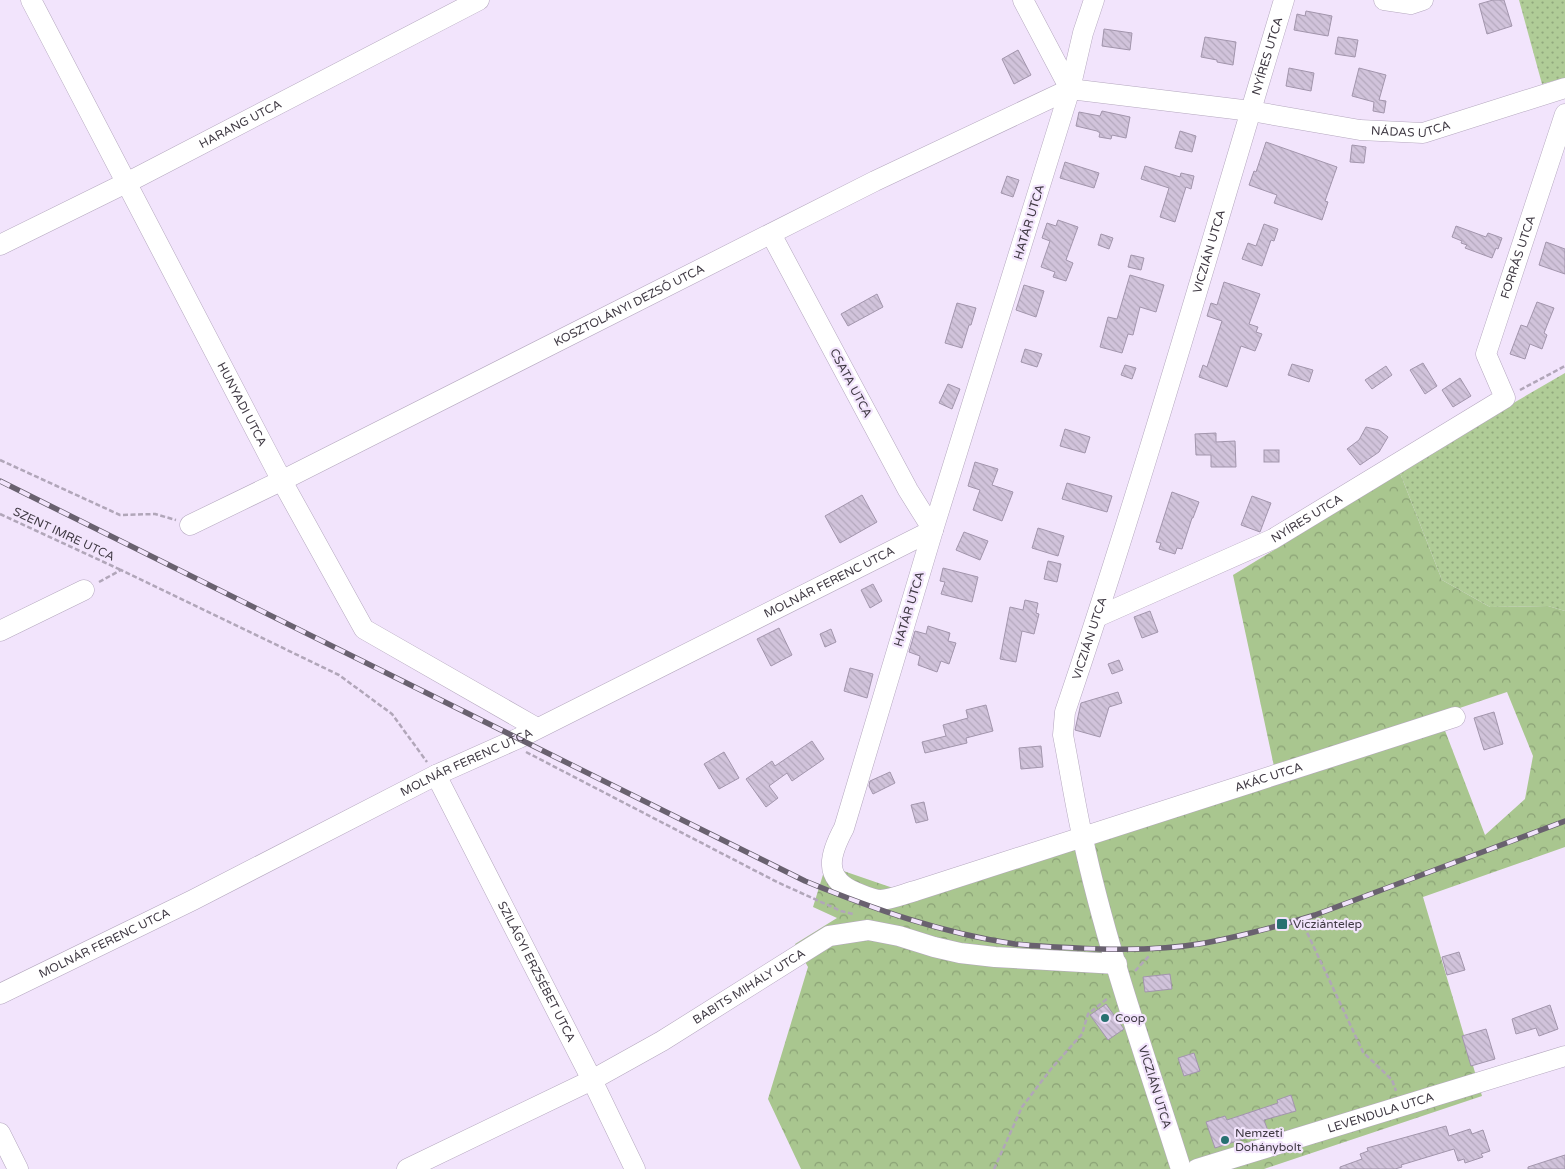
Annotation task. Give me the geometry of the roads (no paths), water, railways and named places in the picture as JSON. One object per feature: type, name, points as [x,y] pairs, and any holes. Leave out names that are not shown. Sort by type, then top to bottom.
[{"type":"street","name":"HUNYADI UTCA","points":[[31,0],[282,481],[364,629],[537,728]]},
{"type":"street","name":"HARANG UTCA","points":[[0,245],[479,0]]},
{"type":"street","points":[[1024,0],[1070,89],[1251,111]]},
{"type":"street","name":"HATÁR UTCA","points":[[1082,838],[915,891],[880,900],[843,887],[836,881],[831,862],[836,843],[844,828],[1070,89],[1094,0]]},
{"type":"street","name":"NYÍRES UTCA","points":[[1251,111],[1284,0]]},
{"type":"street","points":[[1384,0],[1411,4],[1423,0]]},
{"type":"street","name":"NÁDAS UTCA","points":[[1251,111],[1360,130],[1423,133],[1565,88]]},
{"type":"street","name":"KOSZTOLÁNYI DEZSŐ UTCA","points":[[190,525],[282,481],[875,181],[1070,89]]},
{"type":"street","name":"VICZIÁN UTCA","points":[[1181,1169],[1120,974],[1082,838],[1063,735],[1063,725],[1065,712],[1166,397],[1251,111]]},
{"type":"street","name":"FORRÁS UTCA","points":[[1505,398],[1486,354],[1565,114]]},
{"type":"street","name":"CSATA UTCA","points":[[771,234],[908,490],[934,530]]},
{"type":"street","name":"NYÍRES UTCA","points":[[1097,617],[1273,539],[1505,398]]},
{"type":"street","name":"MOLNÁR FERENC UTCA","points":[[0,994],[193,900],[436,775],[508,743],[934,530]]},
{"type":"street","points":[[0,631],[84,590]]},
{"type":"street","name":"AKÁC UTCA","points":[[1082,838],[1455,717]]},
{"type":"street","name":"SZILÁGYI ERZSÉBET UTCA","points":[[436,775],[592,1080],[635,1169]]},
{"type":"street","name":"BABITS MIHÁLY UTCA","points":[[406,1169],[592,1080],[662,1041],[829,936],[868,930],[899,936],[960,953],[1120,974]]},
{"type":"street","name":"LEVENDULA UTCA","points":[[1197,1169],[1565,1056]]},
{"type":"street","points":[[0,1133],[18,1169]]},
{"type":"railway","points":[[0,481],[805,881],[908,919],[988,939],[1046,947],[1112,949],[1152,949],[1205,943],[1315,915],[1565,821]]},
{"type":"place","name":"Vicziántelep","points":[[1282,924]]},
{"type":"place","name":"Coop","points":[[1105,1018]]},
{"type":"place","name":"Nemzeti Dohánybolt","points":[[1225,1140]]}]
